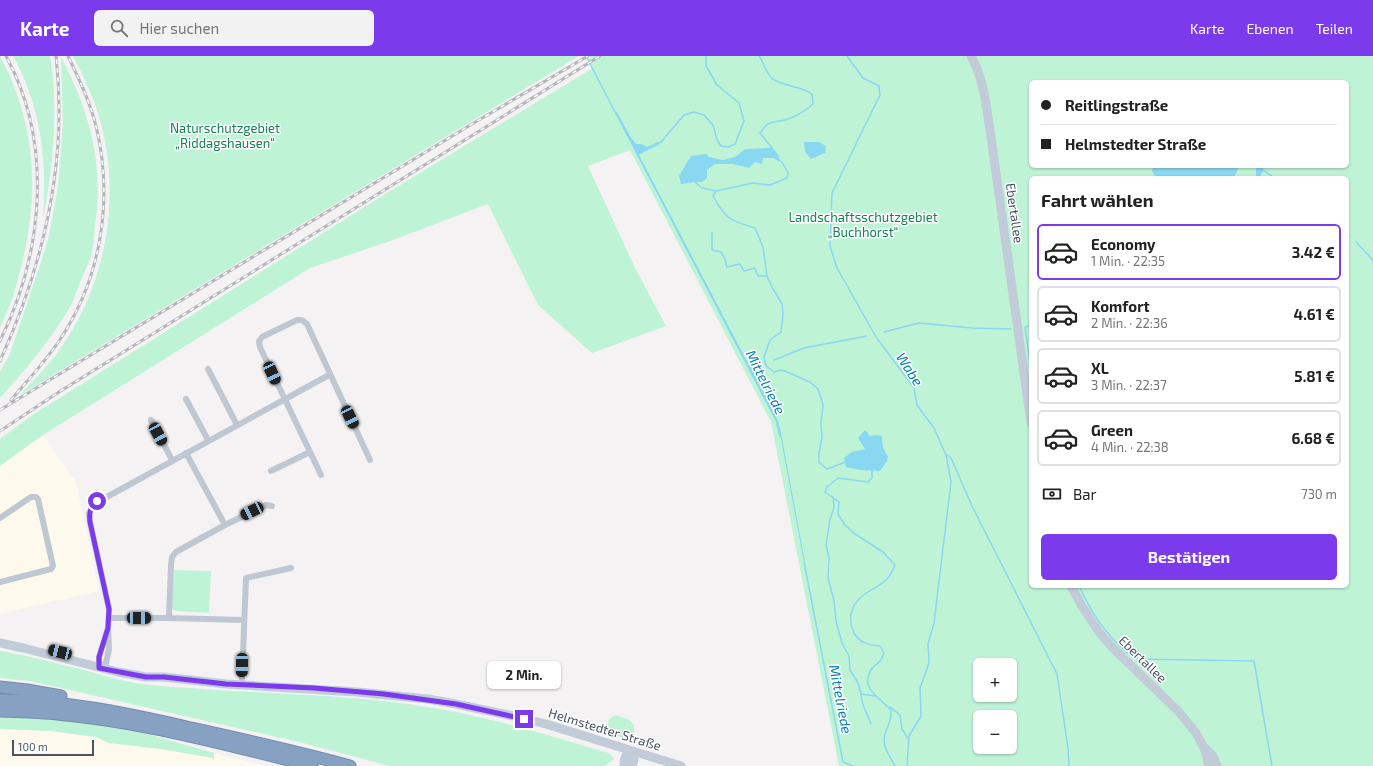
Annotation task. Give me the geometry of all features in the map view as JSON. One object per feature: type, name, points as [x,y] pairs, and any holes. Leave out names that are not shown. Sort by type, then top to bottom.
[{"type":"highway","points":[[0,687],[81,701],[101,710]]},
{"type":"highway","points":[[0,700],[48,701],[144,717],[350,766]]},
{"type":"highway","points":[[0,711],[45,712],[120,723],[189,736],[312,766]]},
{"type":"street","name":"Ebertallee","points":[[971,56],[982,83],[990,130],[1029,409]]},
{"type":"street","points":[[321,475],[284,399],[260,347],[259,341],[262,337],[296,320],[302,320],[307,324],[329,375],[370,460]]},
{"type":"street","points":[[208,369],[238,425]]},
{"type":"street","points":[[101,664],[102,645],[108,628],[109,618],[108,599],[90,522],[90,510],[94,504],[208,440],[329,375]]},
{"type":"street","points":[[186,399],[208,440]]},
{"type":"street","points":[[151,420],[172,460]]},
{"type":"street","points":[[271,471],[310,452]]},
{"type":"street","points":[[186,453],[225,525]]},
{"type":"street","points":[[0,518],[31,497],[36,497],[54,566],[51,569],[0,582]]},
{"type":"street","points":[[169,618],[171,564],[172,557],[176,552],[225,525],[266,505],[272,506]]},
{"type":"street","points":[[242,679],[246,578],[291,568]]},
{"type":"street","name":"Ebertallee","points":[[1071,588],[1099,632],[1113,648],[1179,712],[1196,733],[1203,746],[1209,766]]},
{"type":"street","points":[[109,618],[244,620]]},
{"type":"street","name":"Helmstedter Straße","points":[[0,638],[41,647],[146,677],[164,677],[226,684],[357,692],[428,699],[514,716],[590,737],[681,766]]},
{"type":"street","name":"Helmstedter Straße","points":[[0,643],[101,664]]},
{"type":"street","name":"Ebertallee","points":[[1203,746],[1213,756],[1217,766]]},
{"type":"street","points":[[624,766],[625,758],[632,750],[634,760],[632,766]]},
{"type":"shaded area","points":[[43,435],[76,482],[99,591],[0,614],[0,466]]},
{"type":"shaded area","points":[[0,729],[51,731],[96,737],[109,743],[161,749],[213,758],[214,760],[214,753],[266,766],[0,766]]},
{"type":"green space","points":[[0,56],[12,81],[21,107],[31,159],[32,186],[31,213],[21,267],[13,297],[0,328]]},
{"type":"green space","points":[[13,56],[50,56],[54,96],[54,138],[50,179],[43,219],[44,176],[40,135],[30,95]]},
{"type":"green space","name":"Naturschutzgebiet „Riddagshausen“","points":[[73,56],[579,56],[20,395],[54,358],[74,326],[88,299],[98,270],[105,241],[109,211],[109,180],[106,150],[95,104]]},
{"type":"green space","name":"Landschaftsschutzgebiet „Buchhorst“","points":[[587,56],[1373,56],[1373,766],[839,766],[771,422],[630,150],[588,166],[635,268],[666,326],[592,353],[538,305],[488,204],[393,240],[310,268],[43,435],[0,466],[0,439],[34,414],[387,193],[593,68]]},
{"type":"green space","points":[[61,57],[80,98],[87,118],[96,160],[98,181],[93,249],[70,307],[37,354],[0,398],[0,372],[10,354],[41,262],[49,236],[58,186],[63,122]]},
{"type":"green space","points":[[174,570],[211,571],[209,613],[175,611],[172,608]]},
{"type":"green space","points":[[0,651],[44,660],[118,680],[141,684],[184,688],[327,696],[434,708],[500,722],[544,734],[609,753],[614,758],[605,766],[390,766],[299,742],[30,681],[0,678]]},
{"type":"green space","points":[[0,715],[32,716],[124,727],[214,753],[214,762],[213,758],[161,749],[109,743],[96,737],[51,731],[0,729]]},
{"type":"green space","points":[[615,715],[628,719],[634,725],[631,740],[596,730],[605,724],[608,724],[609,719]]},
{"type":"water","points":[[617,112],[636,144],[641,144],[647,147],[658,142],[659,145],[639,155],[750,367],[753,367],[754,369],[752,370],[777,419],[780,428],[805,562],[779,429],[615,113]]},
{"type":"water","points":[[804,142],[819,142],[826,146],[825,153],[811,159],[805,152]]},
{"type":"water","points":[[772,148],[782,163],[773,158],[763,158],[762,164],[755,162],[749,168],[733,164],[715,164],[707,170],[707,178],[702,182],[681,184],[679,176],[691,156],[706,154],[709,157],[723,160],[735,157],[745,149]]},
{"type":"water","points":[[1153,168],[1238,168],[1235,176],[1155,176],[1152,171]]},
{"type":"water","points":[[1256,168],[1263,168],[1264,171],[1261,176],[1256,176]]},
{"type":"water","points":[[865,430],[870,436],[882,436],[883,447],[888,456],[887,461],[880,471],[860,470],[846,467],[844,458],[852,452],[865,449],[858,438]]},
{"type":"waterway","name":"Mittelriede","points":[[586,56],[616,114]]},
{"type":"waterway","points":[[656,144],[661,142],[684,115],[694,112],[704,115],[713,125],[717,140],[721,146],[728,147],[735,144],[744,121],[739,103],[717,85],[706,66],[706,56]]},
{"type":"waterway","points":[[759,56],[773,79],[781,83],[803,89],[812,94],[813,104],[798,115],[769,123],[760,133],[779,157]]},
{"type":"waterway","name":"Wabe","points":[[847,56],[863,78],[879,86],[880,95],[832,193],[830,246],[837,268],[876,337],[914,388],[917,405],[934,428],[946,455],[951,482],[934,623],[928,644],[929,663],[920,688],[921,716],[909,736],[907,766]]},
{"type":"waterway","points":[[695,182],[702,188],[716,191],[753,183],[770,185],[787,178],[788,173],[782,162]]},
{"type":"waterway","points":[[1262,169],[1271,176]]},
{"type":"waterway","points":[[716,191],[713,196],[725,214],[734,221],[755,228],[763,247],[767,276],[782,304],[783,315],[781,332],[770,340],[764,357],[766,366],[774,372],[781,370],[810,382],[818,389],[823,405],[821,423],[822,437],[819,462],[827,469],[846,462]]},
{"type":"waterway","points":[[712,233],[712,250],[721,252],[727,267],[740,264],[744,271],[755,268],[758,276],[767,276]]},
{"type":"waterway","points":[[1356,242],[1373,262]]},
{"type":"waterway","points":[[884,332],[919,323],[972,328],[1011,329]]},
{"type":"waterway","points":[[1029,326],[1025,327],[1029,356]]},
{"type":"waterway","points":[[774,360],[804,348],[867,336]]},
{"type":"waterway","name":"Mittelriede","points":[[777,424],[780,436]]},
{"type":"waterway","points":[[947,455],[951,458],[972,506],[1057,674],[1068,748],[1069,766]]},
{"type":"waterway","points":[[872,470],[872,478],[868,482],[838,478],[827,487],[825,492],[839,502],[838,514],[845,525],[855,534],[883,552],[895,565],[887,579],[856,602],[851,615],[851,624],[856,636],[868,644],[880,646],[884,653],[881,660],[873,667],[869,674],[868,681],[872,691],[891,710],[891,718],[884,736],[884,740],[888,754],[895,766]]},
{"type":"waterway","points":[[833,497],[834,507],[830,520],[826,545],[829,558],[828,578],[834,601],[836,621],[842,643],[849,656],[850,670],[858,683],[861,694],[875,696]]},
{"type":"waterway","name":"Mittelriede","points":[[804,562],[843,762],[853,766]]},
{"type":"waterway","points":[[1080,588],[1102,626],[1118,644],[1135,659],[1254,661],[1272,766]]},
{"type":"waterway","points":[[861,694],[864,707],[871,724]]},
{"type":"waterway","points":[[890,707],[900,715],[902,729],[909,740]]},
{"type":"railway","points":[[0,341],[15,307],[26,272],[33,236],[37,199],[37,162],[31,125],[21,90],[6,56]]},
{"type":"railway","points":[[0,361],[29,288],[49,212],[55,174],[58,135],[59,95],[56,56]]},
{"type":"railway","points":[[11,400],[54,349],[73,317],[85,292],[94,265],[100,238],[104,182],[101,154],[91,108],[68,56]]},
{"type":"railway","points":[[0,410],[477,121],[588,56]]},
{"type":"railway","points":[[0,431],[59,392],[600,56]]},
{"type":"route","points":[[97,501],[92,506],[89,517],[109,609],[108,628],[98,661],[99,668],[146,677],[164,677],[226,684],[314,688],[428,699],[484,709],[524,719]]}]
